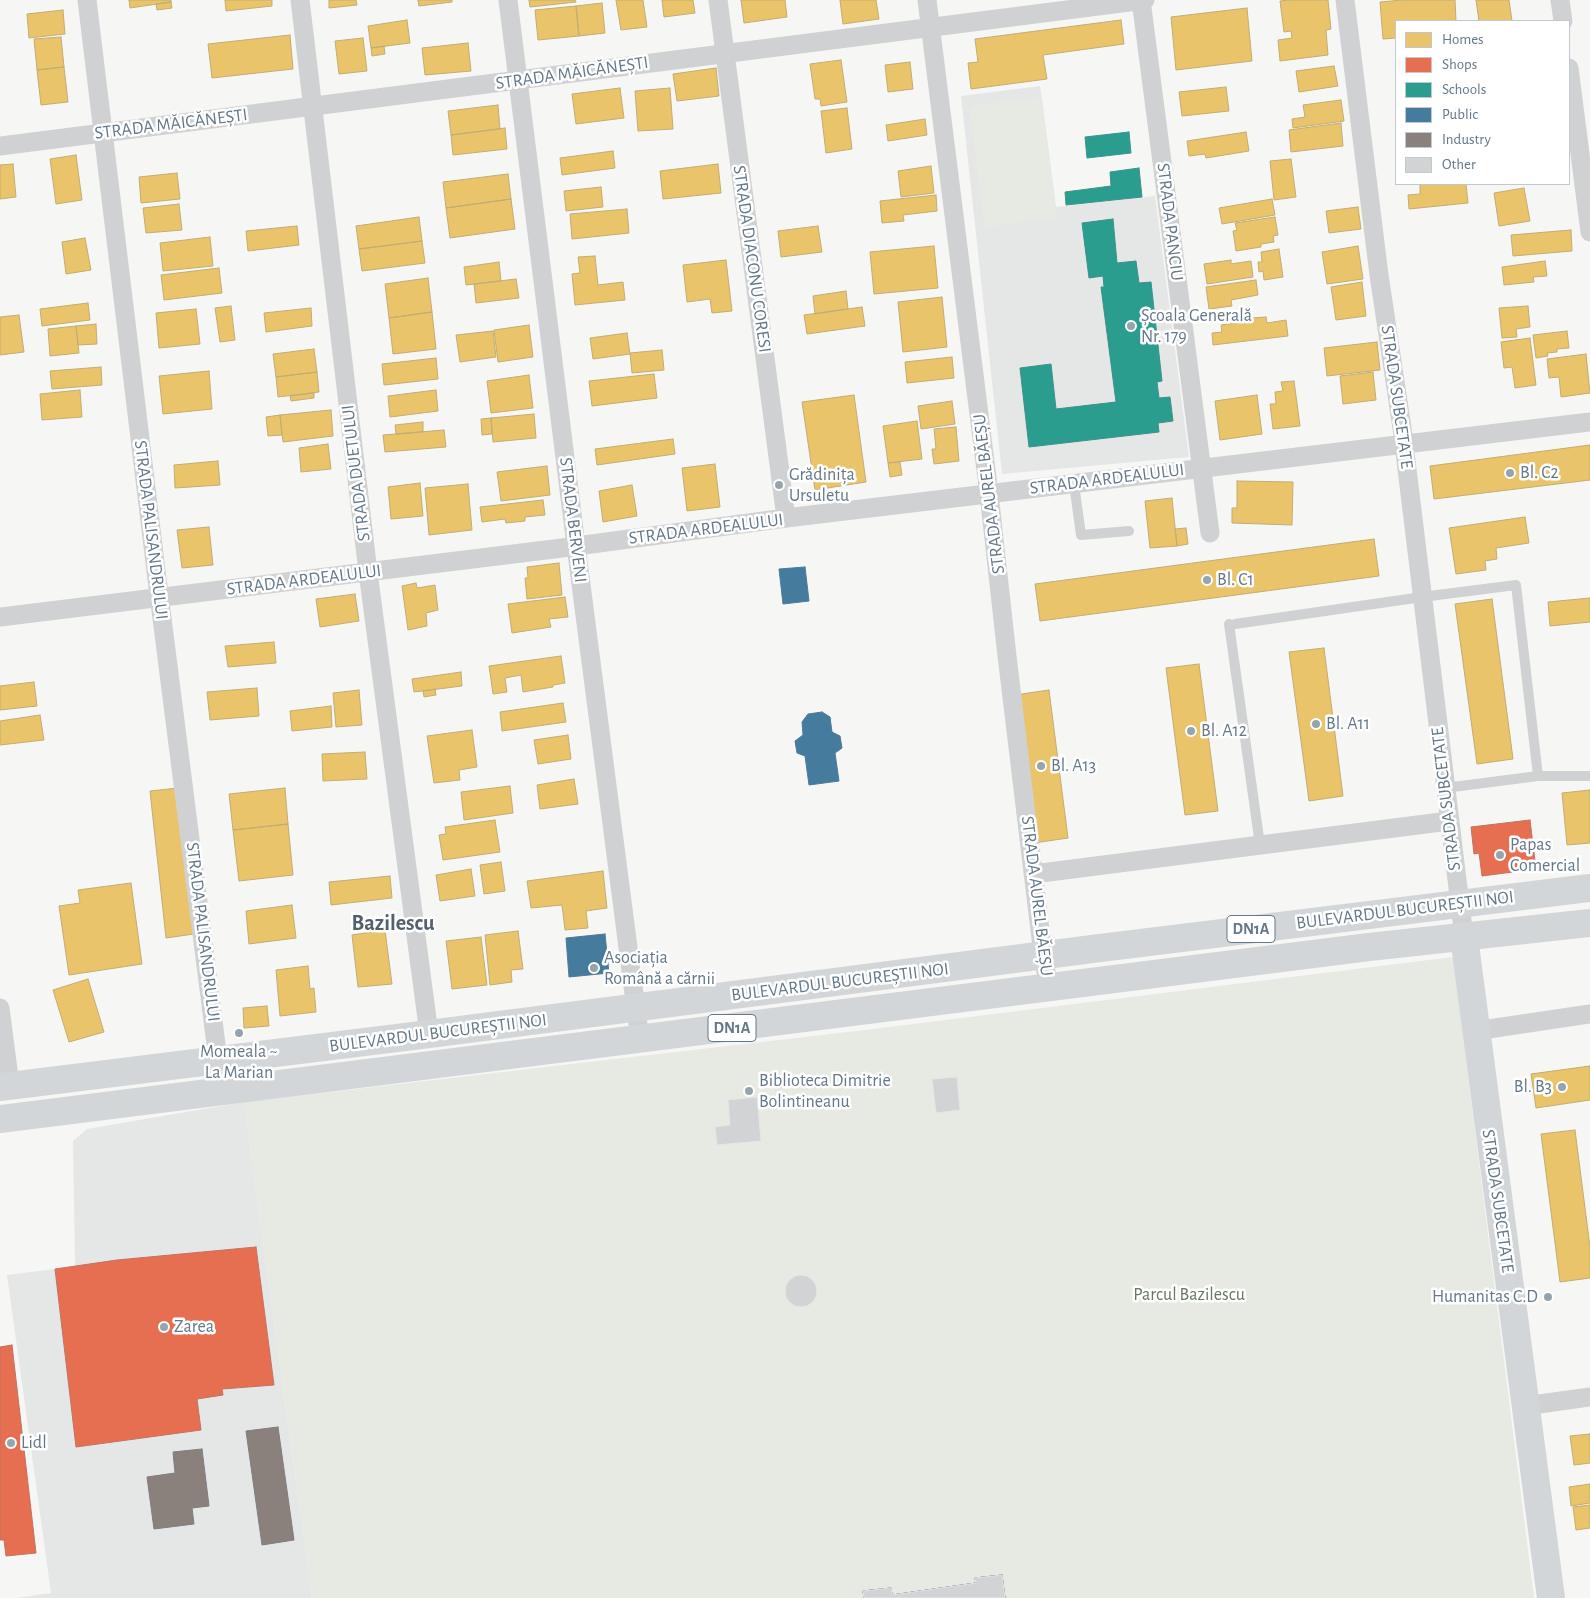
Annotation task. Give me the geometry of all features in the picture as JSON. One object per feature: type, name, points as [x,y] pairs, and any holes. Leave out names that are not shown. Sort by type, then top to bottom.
[{"type":"main road","name":"BULEVARDUL BUCUREȘTII NOI","points":[[5,1086],[1590,888]]},
{"type":"main road","name":"BULEVARDUL BUCUREȘTII NOI","points":[[0,1119],[640,1040],[1359,948],[1590,923]]},
{"type":"main road","name":"STRADA SUBCETATE","points":[[1464,938],[1551,1598]]},
{"type":"street","name":"STRADA PALISANDRULUI","points":[[87,0],[159,597],[218,1060]]},
{"type":"street","name":"STRADA DUETULUI","points":[[300,0],[368,572],[429,1034]]},
{"type":"street","name":"STRADA BERVENI","points":[[508,0],[640,1040]]},
{"type":"street","name":"STRADA DIACONU CORESI","points":[[718,0],[786,518]]},
{"type":"street","name":"STRADA AUREL BĂEȘU","points":[[927,0],[990,494],[1033,874],[1049,988]]},
{"type":"street","name":"STRADA MĂICĂNEȘTI","points":[[0,146],[724,52],[1143,0]]},
{"type":"street","name":"STRADA PANCIU","points":[[1143,0],[1210,533]]},
{"type":"street","name":"STRADA SUBCETATE","points":[[1345,0],[1379,275],[1404,444],[1464,938]]},
{"type":"street","points":[[1560,0],[1563,20]]},
{"type":"street","points":[[1570,76],[1590,232]]},
{"type":"street","name":"STRADA ARDEALULUI","points":[[0,617],[576,546],[786,518],[1590,422]]},
{"type":"street","points":[[1033,874],[1449,821]]},
{"type":"street","points":[[0,1008],[5,1086]]},
{"type":"street","points":[[1475,1031],[1590,1014]]},
{"type":"street","points":[[1525,1406],[1590,1398]]},
{"type":"lane","points":[[1074,484],[1081,535],[1129,531]]},
{"type":"lane","points":[[1260,845],[1232,624],[1516,585],[1538,776]]},
{"type":"lane","points":[[1445,788],[1538,776],[1590,776]]},
{"type":"shaded area","points":[[1040,86],[1056,207],[1155,196],[1189,457],[1002,474],[961,96]]},
{"type":"shaded area","points":[[244,1102],[312,1598],[16,1598],[51,1593],[7,1275],[55,1269],[76,1447],[200,1430],[197,1399],[223,1394],[222,1389],[274,1385],[256,1247],[75,1266],[73,1141],[87,1129]]},
{"type":"green space","points":[[1042,97],[1057,218],[984,227],[969,106]]},
{"type":"green space","name":"Parcul Bazilescu","points":[[1453,957],[1534,1598],[312,1598],[244,1102],[865,1030]]},
{"type":"building: Homes","points":[[129,0],[171,0],[171,2],[130,8]]},
{"type":"building: Homes","points":[[225,0],[272,0],[272,6],[226,11]]},
{"type":"building: Homes","points":[[329,0],[356,0],[357,5],[329,8]]},
{"type":"building: Homes","points":[[418,0],[452,0],[452,2],[419,6]]},
{"type":"building: Homes","points":[[529,0],[575,0],[576,2],[530,7]]},
{"type":"building: Homes","points":[[616,0],[643,0],[647,27],[621,30]]},
{"type":"building: Homes","points":[[662,0],[693,0],[695,13],[664,17]]},
{"type":"building: Homes","points":[[741,0],[785,0],[787,17],[744,23]]},
{"type":"building: Homes","points":[[840,0],[876,0],[879,19],[843,24]]},
{"type":"building: Homes","points":[[1328,0],[1331,29],[1326,30],[1328,55],[1280,61],[1278,40],[1292,38],[1291,31],[1284,32],[1280,1]]},
{"type":"building: Homes","points":[[1455,0],[1456,20],[1395,20],[1395,38],[1383,39],[1380,2]]},
{"type":"building: Homes","points":[[1476,0],[1509,0],[1512,20],[1479,20]]},
{"type":"building: Homes","points":[[171,2],[172,8],[157,10],[156,4]]},
{"type":"building: Homes","points":[[602,3],[605,33],[579,36],[576,6]]},
{"type":"building: Homes","points":[[576,6],[579,36],[538,40],[535,10]]},
{"type":"building: Homes","points":[[1247,8],[1252,61],[1176,70],[1171,17]]},
{"type":"building: Homes","points":[[63,10],[65,34],[29,38],[27,14]]},
{"type":"building: Homes","points":[[407,20],[410,43],[371,48],[368,26]]},
{"type":"building: Homes","points":[[1121,20],[1124,44],[1043,55],[1047,79],[971,89],[968,63],[978,62],[975,39]]},
{"type":"building: Homes","points":[[290,35],[293,69],[212,78],[208,44]]},
{"type":"building: Homes","points":[[61,37],[64,67],[37,70],[34,39]]},
{"type":"building: Homes","points":[[363,38],[367,71],[339,74],[335,41]]},
{"type":"building: Homes","points":[[468,43],[471,71],[425,75],[422,48]]},
{"type":"building: Homes","points":[[384,46],[385,54],[372,56],[371,48]]},
{"type":"building: Homes","points":[[841,60],[847,102],[821,106],[820,99],[815,99],[810,64]]},
{"type":"building: Homes","points":[[910,62],[913,89],[888,92],[885,65]]},
{"type":"building: Homes","points":[[1334,66],[1338,86],[1299,92],[1296,71]]},
{"type":"building: Homes","points":[[64,67],[68,102],[41,105],[37,70]]},
{"type":"building: Homes","points":[[716,68],[719,96],[677,101],[673,74]]},
{"type":"building: Homes","points":[[1226,87],[1229,111],[1182,116],[1179,92]]},
{"type":"building: Homes","points":[[620,88],[624,118],[576,124],[572,94]]},
{"type":"building: Homes","points":[[670,88],[673,129],[638,131],[635,91]]},
{"type":"building: Homes","points":[[1341,100],[1344,121],[1293,128],[1292,119],[1305,117],[1303,105]]},
{"type":"building: Homes","points":[[498,105],[500,129],[451,135],[448,111]]},
{"type":"building: Homes","points":[[847,108],[852,149],[826,153],[821,111]]},
{"type":"building: Homes","points":[[925,119],[927,135],[888,141],[886,125]]},
{"type":"building: Homes","points":[[1341,123],[1343,146],[1291,152],[1289,130]]},
{"type":"building: Homes","points":[[505,128],[507,149],[453,155],[451,135]]},
{"type":"building: Homes","points":[[1246,132],[1249,151],[1206,158],[1205,154],[1189,156],[1187,141]]},
{"type":"building: Homes","points":[[613,151],[615,168],[562,175],[560,158]]},
{"type":"building: Homes","points":[[76,155],[82,200],[56,204],[50,159]]},
{"type":"building: Homes","points":[[1291,159],[1296,197],[1274,200],[1270,161]]},
{"type":"building: Homes","points":[[13,164],[16,197],[0,199],[0,165]]},
{"type":"building: Homes","points":[[718,164],[721,193],[663,199],[660,171]]},
{"type":"building: Homes","points":[[931,166],[934,193],[901,197],[898,171]]},
{"type":"building: Homes","points":[[177,173],[180,199],[141,203],[139,177]]},
{"type":"building: Homes","points":[[508,174],[511,199],[446,208],[443,182]]},
{"type":"building: Homes","points":[[1420,185],[1466,185],[1468,203],[1409,209],[1408,195],[1420,194]]},
{"type":"building: Homes","points":[[601,187],[603,207],[566,211],[564,191]]},
{"type":"building: Homes","points":[[1524,188],[1530,221],[1499,226],[1494,193]]},
{"type":"building: Homes","points":[[936,195],[937,211],[903,215],[904,221],[882,223],[880,201]]},
{"type":"building: Homes","points":[[511,199],[515,229],[450,238],[446,208]]},
{"type":"building: Homes","points":[[1272,199],[1275,215],[1222,224],[1219,208]]},
{"type":"building: Homes","points":[[179,204],[182,230],[146,233],[143,208]]},
{"type":"building: Homes","points":[[1358,207],[1361,229],[1329,233],[1326,211]]},
{"type":"building: Homes","points":[[627,209],[629,233],[572,239],[570,214]]},
{"type":"building: Homes","points":[[419,217],[422,241],[359,249],[356,226]]},
{"type":"building: Homes","points":[[1275,217],[1278,235],[1273,236],[1274,242],[1261,244],[1261,247],[1236,251],[1233,231],[1237,230],[1235,223]]},
{"type":"building: Homes","points":[[297,226],[299,245],[248,251],[246,231]]},
{"type":"building: Homes","points":[[818,226],[822,252],[781,257],[778,231]]},
{"type":"building: Homes","points":[[1571,230],[1572,251],[1513,256],[1511,235]]},
{"type":"building: Homes","points":[[210,237],[213,266],[163,271],[160,243]]},
{"type":"building: Homes","points":[[85,238],[91,270],[66,274],[62,242]]},
{"type":"building: Homes","points":[[422,241],[425,263],[362,271],[359,249]]},
{"type":"building: Homes","points":[[934,246],[938,288],[874,294],[870,252]]},
{"type":"building: Homes","points":[[1358,246],[1363,279],[1327,284],[1322,252]]},
{"type":"building: Homes","points":[[1279,249],[1283,277],[1264,280],[1263,271],[1259,272],[1258,262],[1262,262],[1261,252]]},
{"type":"building: Homes","points":[[595,256],[598,285],[623,282],[625,300],[575,305],[572,274],[580,273],[578,257]]},
{"type":"building: Homes","points":[[726,260],[732,311],[712,313],[710,299],[687,302],[683,265]]},
{"type":"building: Homes","points":[[1231,260],[1231,264],[1251,261],[1253,277],[1207,284],[1204,264]]},
{"type":"building: Homes","points":[[1545,261],[1547,276],[1533,277],[1534,282],[1504,285],[1502,267]]},
{"type":"building: Homes","points":[[499,262],[501,281],[466,285],[464,267]]},
{"type":"building: Homes","points":[[219,268],[222,293],[164,300],[161,275]]},
{"type":"building: Homes","points":[[428,278],[432,312],[389,318],[385,284]]},
{"type":"building: Homes","points":[[516,279],[519,298],[476,303],[474,284]]},
{"type":"building: Homes","points":[[1256,280],[1258,295],[1231,300],[1232,306],[1209,309],[1206,287]]},
{"type":"building: Homes","points":[[1362,282],[1366,316],[1336,320],[1331,287]]},
{"type":"building: Homes","points":[[846,291],[848,309],[815,314],[813,296]]},
{"type":"building: Homes","points":[[942,297],[947,347],[903,352],[898,302]]},
{"type":"building: Homes","points":[[88,303],[90,320],[42,326],[40,309]]},
{"type":"building: Homes","points":[[231,306],[235,340],[220,342],[215,308]]},
{"type":"building: Homes","points":[[1528,306],[1530,327],[1516,329],[1517,337],[1502,338],[1499,308]]},
{"type":"building: Homes","points":[[862,307],[865,326],[807,334],[804,315]]},
{"type":"building: Homes","points":[[311,308],[312,326],[266,332],[264,313]]},
{"type":"building: Homes","points":[[196,309],[200,344],[159,348],[156,313]]},
{"type":"building: Homes","points":[[432,312],[436,349],[393,354],[389,318]]},
{"type":"building: Homes","points":[[19,315],[24,352],[0,355],[0,317]]},
{"type":"building: Homes","points":[[1266,317],[1267,323],[1286,320],[1288,336],[1213,345],[1212,333],[1222,332],[1221,325],[1254,321],[1253,318]]},
{"type":"building: Homes","points":[[96,324],[97,344],[78,345],[76,326]]},
{"type":"building: Homes","points":[[529,325],[533,357],[498,362],[494,330]]},
{"type":"building: Homes","points":[[76,326],[79,353],[50,356],[48,329]]},
{"type":"building: Homes","points":[[493,331],[496,357],[460,362],[456,335]]},
{"type":"building: Homes","points":[[1567,331],[1569,348],[1557,349],[1557,352],[1547,353],[1548,356],[1536,358],[1533,335]]},
{"type":"building: Homes","points":[[627,333],[630,354],[593,359],[590,338]]},
{"type":"building: Homes","points":[[1530,338],[1536,385],[1515,388],[1512,367],[1504,368],[1501,342]]},
{"type":"building: Homes","points":[[1377,342],[1380,370],[1327,376],[1324,348]]},
{"type":"building: Homes","points":[[314,349],[317,372],[276,377],[273,354]]},
{"type":"building: Homes","points":[[662,350],[664,370],[632,373],[630,353]]},
{"type":"building: Homes","points":[[1586,354],[1590,393],[1561,397],[1559,377],[1549,378],[1547,359]]},
{"type":"building: Homes","points":[[952,357],[954,378],[907,383],[905,362]]},
{"type":"building: Homes","points":[[436,358],[438,379],[384,385],[382,364]]},
{"type":"building: Homes","points":[[101,367],[102,385],[52,389],[50,371]]},
{"type":"building: Homes","points":[[209,371],[212,409],[163,414],[159,376]]},
{"type":"building: Homes","points":[[317,372],[319,392],[278,397],[276,377]]},
{"type":"building: Homes","points":[[1373,372],[1376,400],[1343,404],[1340,376]]},
{"type":"building: Homes","points":[[654,374],[657,398],[592,406],[589,381]]},
{"type":"building: Homes","points":[[529,375],[533,408],[491,413],[487,381]]},
{"type":"building: Homes","points":[[1294,381],[1300,426],[1273,429],[1270,404],[1276,404],[1275,392],[1283,391],[1281,382]]},
{"type":"building: Homes","points":[[80,390],[82,417],[42,420],[40,394]]},
{"type":"building: Homes","points":[[436,390],[438,411],[390,417],[388,396]]},
{"type":"building: Homes","points":[[314,393],[314,398],[291,401],[290,396]]},
{"type":"building: Homes","points":[[854,395],[866,482],[815,490],[802,402]]},
{"type":"building: Homes","points":[[1257,395],[1262,434],[1220,440],[1215,401]]},
{"type":"building: Homes","points":[[952,401],[955,424],[921,429],[918,406]]},
{"type":"building: Homes","points":[[331,410],[333,436],[283,442],[280,415]]},
{"type":"building: Homes","points":[[534,414],[536,438],[493,442],[491,418]]},
{"type":"building: Homes","points":[[280,415],[282,435],[268,436],[266,417]]},
{"type":"building: Homes","points":[[491,418],[492,434],[482,435],[481,419]]},
{"type":"building: Homes","points":[[917,421],[922,459],[888,463],[883,426]]},
{"type":"building: Homes","points":[[423,422],[423,432],[396,434],[395,425]]},
{"type":"building: Homes","points":[[956,427],[959,461],[934,464],[932,449],[936,449],[934,429]]},
{"type":"building: Homes","points":[[444,430],[446,447],[385,452],[383,435]]},
{"type":"building: Homes","points":[[673,439],[675,454],[597,465],[595,449]]},
{"type":"building: Homes","points":[[328,444],[331,469],[301,472],[299,448]]},
{"type":"building: Homes","name":"Bl. C2","points":[[1590,445],[1590,480],[1434,499],[1430,466]]},
{"type":"building: Homes","points":[[218,461],[220,485],[175,488],[174,465]]},
{"type":"building: Homes","points":[[900,462],[902,475],[890,477],[888,463]]},
{"type":"building: Homes","points":[[715,464],[720,507],[687,511],[682,468]]},
{"type":"building: Homes","points":[[547,466],[550,495],[501,501],[497,472]]},
{"type":"building: Homes","points":[[1237,481],[1293,482],[1292,525],[1232,523],[1232,508],[1237,508]]},
{"type":"building: Homes","points":[[420,483],[423,516],[391,519],[388,487]]},
{"type":"building: Homes","points":[[468,484],[472,530],[429,535],[425,488]]},
{"type":"building: Homes","points":[[632,485],[637,516],[603,522],[599,491]]},
{"type":"building: Homes","points":[[1172,498],[1177,546],[1150,548],[1145,501]]},
{"type":"building: Homes","points":[[543,500],[545,515],[525,517],[525,521],[506,523],[505,519],[482,522],[480,507]]},
{"type":"building: Homes","points":[[1525,517],[1529,543],[1496,548],[1497,559],[1485,561],[1486,570],[1456,574],[1449,528]]},
{"type":"building: Homes","points":[[209,527],[213,565],[182,568],[177,530]]},
{"type":"building: Homes","points":[[1186,528],[1188,544],[1177,546],[1175,529]]},
{"type":"building: Homes","name":"Bl. C1","points":[[1374,539],[1379,576],[1040,621],[1035,584]]},
{"type":"building: Homes","points":[[559,563],[562,595],[527,599],[525,578],[528,578],[527,567]]},
{"type":"building: Homes","points":[[416,583],[417,588],[435,585],[438,610],[426,613],[427,626],[408,630],[402,586]]},
{"type":"building: Homes","points":[[355,594],[359,621],[320,627],[316,599]]},
{"type":"building: Homes","points":[[565,597],[568,617],[549,619],[551,627],[512,633],[508,604]]},
{"type":"building: Homes","points":[[1590,598],[1590,622],[1550,626],[1548,602]]},
{"type":"building: Homes","points":[[1492,599],[1513,759],[1477,764],[1455,604]]},
{"type":"building: Homes","points":[[274,642],[276,663],[228,667],[225,646]]},
{"type":"building: Homes","name":"Bl. A11","points":[[1324,648],[1343,796],[1309,801],[1289,652]]},
{"type":"building: Homes","points":[[561,656],[565,683],[523,692],[521,675],[505,678],[507,692],[493,694],[489,666]]},
{"type":"building: Homes","name":"Bl. A12","points":[[1199,664],[1218,811],[1185,815],[1166,668]]},
{"type":"building: Homes","points":[[461,672],[462,686],[414,692],[412,679]]},
{"type":"building: Homes","points":[[34,682],[37,706],[0,710],[0,686]]},
{"type":"building: Homes","points":[[257,688],[259,716],[210,720],[207,692]]},
{"type":"building: Homes","points":[[435,689],[436,695],[424,697],[423,691]]},
{"type":"building: Homes","points":[[359,690],[362,725],[336,727],[333,693]]},
{"type":"building: Homes","name":"Bl. A13","points":[[1049,690],[1068,838],[1034,843],[1015,695]]},
{"type":"building: Homes","points":[[563,703],[566,722],[502,731],[500,712]]},
{"type":"building: Homes","points":[[331,706],[332,727],[292,731],[290,711]]},
{"type":"building: Homes","points":[[40,715],[44,740],[0,745],[0,721]]},
{"type":"building: Homes","points":[[472,730],[477,767],[459,770],[460,780],[434,783],[427,736]]},
{"type":"building: Homes","points":[[568,735],[571,759],[538,764],[534,740]]},
{"type":"building: Homes","points":[[365,752],[367,779],[323,781],[322,754]]},
{"type":"building: Homes","points":[[574,779],[578,804],[540,809],[537,785]]},
{"type":"building: Homes","points":[[510,786],[513,813],[464,820],[461,792]]},
{"type":"building: Homes","points":[[178,788],[194,934],[166,938],[150,791]]},
{"type":"building: Homes","points":[[285,788],[288,824],[233,830],[229,794]]},
{"type":"building: Homes","points":[[1590,790],[1590,843],[1567,845],[1562,793]]},
{"type":"building: Homes","points":[[495,820],[500,852],[443,860],[439,835],[446,834],[445,827]]},
{"type":"building: Homes","points":[[288,824],[293,875],[239,881],[233,830]]},
{"type":"building: Homes","points":[[501,862],[505,891],[484,894],[480,865]]},
{"type":"building: Homes","points":[[471,869],[475,896],[440,901],[436,875]]},
{"type":"building: Homes","points":[[603,871],[607,908],[586,911],[588,928],[565,930],[562,905],[531,908],[527,881]]},
{"type":"building: Homes","points":[[390,876],[392,898],[331,905],[329,882]]},
{"type":"building: Homes","points":[[131,883],[142,964],[69,975],[59,906],[80,903],[78,890]]},
{"type":"building: Homes","points":[[292,905],[296,938],[249,944],[246,911]]},
{"type":"building: Homes","points":[[385,930],[392,984],[358,987],[352,935]]},
{"type":"building: Homes","points":[[518,931],[523,969],[511,970],[512,982],[490,985],[485,935]]},
{"type":"building: Homes","points":[[481,937],[487,985],[452,989],[446,941]]},
{"type":"building: Homes","points":[[308,966],[310,989],[314,988],[316,1012],[280,1016],[276,970]]},
{"type":"building: Homes","points":[[88,979],[104,1032],[69,1042],[53,990]]},
{"type":"building: Homes","points":[[267,1006],[269,1026],[244,1028],[243,1008]]},
{"type":"building: Homes","name":"Bl. B3","points":[[1590,1066],[1590,1100],[1536,1108],[1531,1074]]},
{"type":"building: Homes","points":[[1575,1130],[1590,1247],[1590,1278],[1560,1282],[1541,1134]]},
{"type":"building: Homes","points":[[1590,1434],[1590,1463],[1574,1465],[1570,1436]]},
{"type":"building: Homes","points":[[1590,1484],[1590,1503],[1571,1506],[1569,1487]]},
{"type":"building: Homes","points":[[1590,1505],[1590,1528],[1576,1530],[1573,1507]]},
{"type":"building: Shops","points":[[1530,820],[1536,869],[1482,876],[1479,853],[1474,854],[1471,827]]},
{"type":"building: Shops","name":"Zarea","points":[[256,1247],[274,1385],[222,1389],[223,1395],[197,1399],[201,1430],[76,1447],[55,1269],[117,1260]]},
{"type":"building: Shops","name":"Lidl","points":[[12,1345],[36,1553],[6,1556],[4,1540],[0,1540],[0,1347]]},
{"type":"building: Schools","points":[[1129,132],[1131,153],[1087,158],[1085,137]]},
{"type":"building: Schools","points":[[1139,168],[1142,197],[1066,205],[1065,192],[1111,186],[1110,172]]},
{"type":"building: Schools","name":"Școala Generală Nr. 179","points":[[1113,219],[1117,263],[1136,261],[1139,283],[1151,282],[1162,381],[1157,382],[1159,398],[1170,397],[1173,421],[1158,423],[1159,432],[1029,447],[1020,368],[1051,364],[1056,409],[1116,402],[1101,287],[1104,287],[1103,276],[1089,278],[1082,223]]},
{"type":"building: Public","points":[[805,567],[809,601],[783,604],[779,569]]},
{"type":"building: Public","points":[[822,712],[830,717],[832,732],[840,736],[842,748],[835,753],[839,781],[809,785],[805,756],[797,753],[795,741],[803,735],[802,722],[808,714]]},
{"type":"building: Public","points":[[605,934],[609,973],[569,977],[566,938]]},
{"type":"building: Public","points":[[1002,1575],[1005,1598],[864,1598],[863,1591],[891,1588],[892,1595],[976,1583],[975,1578]]},
{"type":"building: Public","points":[[1002,1575],[1005,1598],[864,1598],[863,1591],[891,1588],[892,1595],[976,1583],[975,1578]]},
{"type":"building: Industry","points":[[278,1427],[294,1540],[262,1545],[246,1431]]},
{"type":"building: Industry","points":[[202,1449],[209,1506],[192,1508],[194,1524],[154,1529],[147,1477],[175,1473],[173,1452]]},
{"type":"building: Other","points":[[957,1077],[960,1110],[936,1113],[932,1079]]},
{"type":"building: Other","points":[[757,1097],[761,1141],[717,1145],[715,1127],[730,1125],[728,1100]]},
{"type":"building: Other","points":[[801,1275],[812,1280],[817,1291],[812,1302],[801,1307],[790,1302],[785,1291],[790,1280]]},
{"type":"building: Other","points":[[1002,1575],[1005,1598],[864,1598],[863,1591],[891,1588],[892,1595],[976,1583],[975,1578]]},
{"type":"place","name":"Școala Generală Nr. 179","points":[[1131,326]]},
{"type":"place","name":"Bl. C2","points":[[1510,473]]},
{"type":"place","name":"Grădinița Ursuletu","points":[[779,485]]},
{"type":"place","name":"Bl. C1","points":[[1207,580]]},
{"type":"place","name":"Bl. A11","points":[[1316,724]]},
{"type":"place","name":"Bl. A12","points":[[1191,731]]},
{"type":"place","name":"Bl. A13","points":[[1041,766]]},
{"type":"place","name":"Papas Comercial","points":[[1500,855]]},
{"type":"place","name":"Asociația Română a cărnii","points":[[594,968]]},
{"type":"place","name":"Momeala ~ La Marian","points":[[239,1033]]},
{"type":"place","name":"Bl. B3","points":[[1562,1087]]},
{"type":"place","name":"Biblioteca Dimitrie Bolintineanu","points":[[749,1091]]},
{"type":"place","name":"Humanitas C.D","points":[[1548,1297]]},
{"type":"place","name":"Zarea","points":[[164,1327]]},
{"type":"place","name":"Lidl","points":[[11,1443]]},
{"type":"district","name":"Bazilescu","points":[[393,923]]}]
